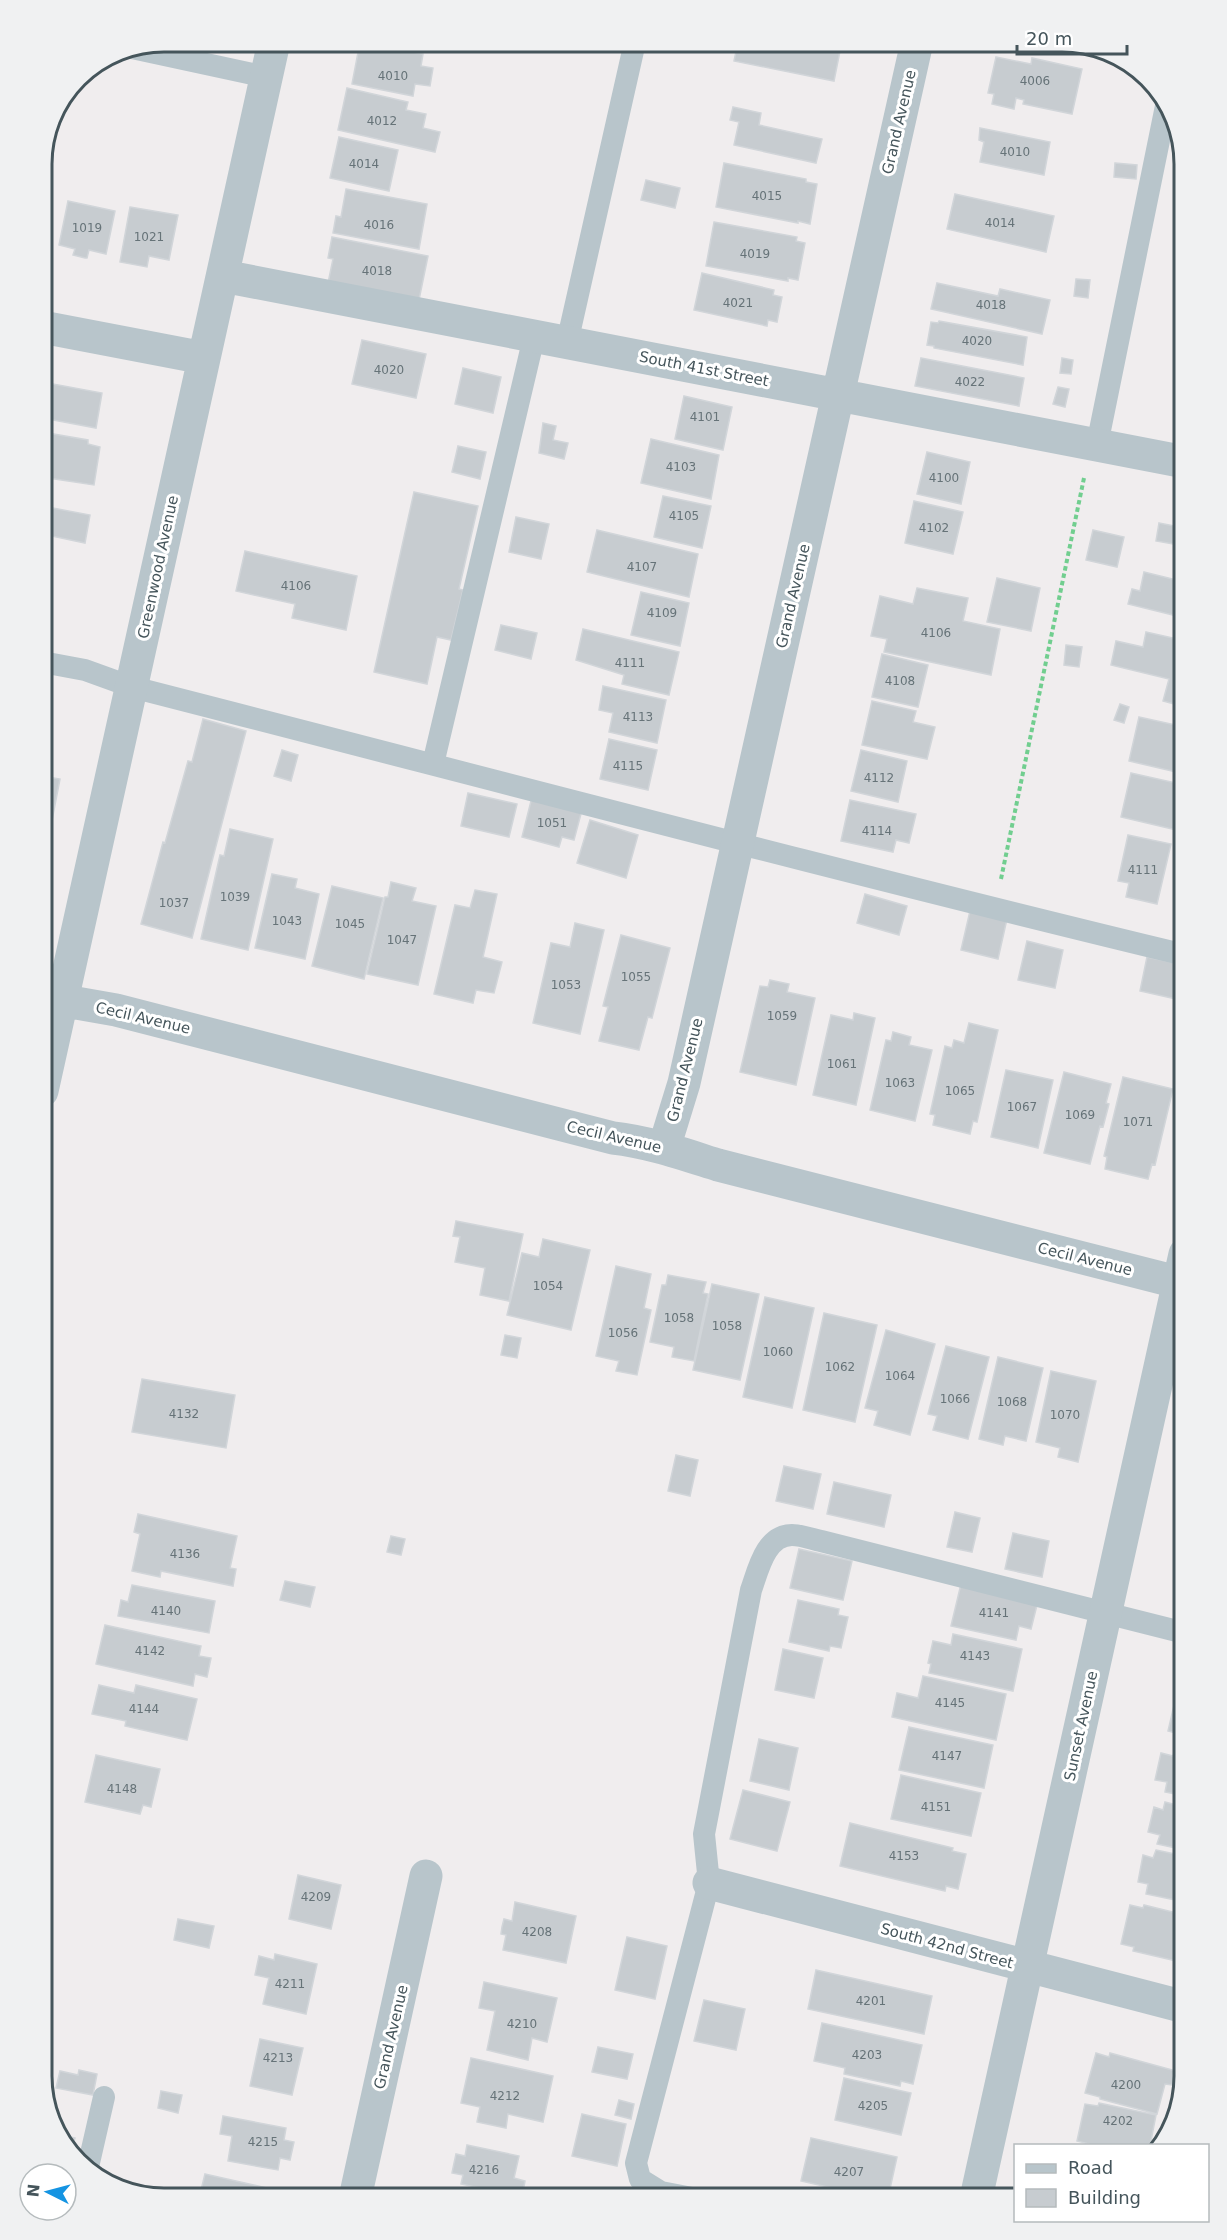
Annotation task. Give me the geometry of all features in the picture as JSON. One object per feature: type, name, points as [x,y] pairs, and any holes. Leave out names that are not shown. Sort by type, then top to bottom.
[{"type":"street","name":"Greenwood Avenue","points":[[53,997],[132,687],[272,53]]},
{"type":"street","name":"Grand Avenue","points":[[664,1148],[684,1083],[915,53]]},
{"type":"street","name":"South 41st Street","points":[[223,276],[1174,460]]},
{"type":"street","points":[[53,329],[204,358]]},
{"type":"street","name":"Cecil Avenue","points":[[53,999],[116,1010],[601,1135],[664,1148],[718,1165],[1174,1272]]},
{"type":"street","name":"Sunset Avenue","points":[[978,2188],[1174,1314]]},
{"type":"street","name":"Grand Avenue","points":[[357,2187],[426,1876]]},
{"type":"street","name":"South 42nd Street","points":[[708,1884],[1174,2004]]},
{"type":"lane","points":[[156,53],[267,77]]},
{"type":"lane","points":[[567,343],[633,53]]},
{"type":"lane","points":[[1094,444],[1164,117]]},
{"type":"lane","points":[[433,764],[534,337]]},
{"type":"lane","points":[[53,664],[85,670],[132,687],[738,842],[895,885],[1174,952]]},
{"type":"lane","points":[[654,2188],[640,2179],[636,2163],[708,1884],[704,1834],[749,1602],[762,1557],[775,1541],[790,1535],[821,1541],[1174,1630]]},
{"type":"lane","points":[[90,2159],[104,2097]]},
{"type":"path","points":[[995,909],[1094,444]]},
{"type":"building","points":[[358,53],[423,54],[421,66],[433,68],[430,86],[415,84],[413,96],[352,84]]},
{"type":"building","points":[[736,53],[840,53],[834,81],[734,61]]},
{"type":"building","points":[[996,57],[1031,64],[1032,58],[1082,69],[1072,114],[1023,104],[1024,100],[1016,98],[1014,109],[992,104],[994,94],[988,93]]},
{"type":"building","points":[[347,88],[408,102],[406,110],[426,114],[423,128],[440,132],[435,152],[338,130]]},
{"type":"building","points":[[733,107],[761,113],[759,125],[822,139],[816,163],[734,145],[739,122],[730,120]]},
{"type":"building","points":[[980,128],[1050,142],[1044,175],[980,162],[984,142],[979,140]]},
{"type":"building","points":[[339,137],[398,150],[389,191],[330,178]]},
{"type":"building","points":[[724,163],[806,179],[806,182],[817,184],[810,224],[716,207]]},
{"type":"building","points":[[1115,163],[1137,165],[1136,179],[1114,177]]},
{"type":"building","points":[[646,180],[680,188],[675,208],[641,200]]},
{"type":"building","points":[[346,189],[427,204],[419,249],[333,233],[336,216],[341,217]]},
{"type":"building","points":[[955,194],[1054,216],[1046,252],[947,229]]},
{"type":"building","points":[[68,201],[115,211],[106,254],[89,250],[85,258],[73,255],[75,249],[59,245]]},
{"type":"building","points":[[130,207],[178,215],[169,260],[149,256],[147,267],[120,262]]},
{"type":"building","points":[[714,222],[797,237],[796,241],[805,243],[798,280],[788,278],[788,281],[706,266]]},
{"type":"building","points":[[332,237],[428,256],[419,300],[328,283],[333,259],[328,258]]},
{"type":"building","points":[[702,273],[774,290],[773,295],[782,297],[777,322],[768,320],[767,326],[694,310]]},
{"type":"building","points":[[1076,279],[1090,280],[1088,298],[1074,296]]},
{"type":"building","points":[[937,283],[998,296],[1000,289],[1050,300],[1042,334],[931,309]]},
{"type":"building","points":[[939,321],[1027,337],[1023,365],[927,345],[931,322],[938,323]]},
{"type":"building","points":[[362,340],[426,354],[416,398],[352,384]]},
{"type":"building","points":[[921,358],[1024,378],[1019,406],[915,386]]},
{"type":"building","points":[[1062,358],[1073,360],[1071,374],[1060,373]]},
{"type":"building","points":[[463,368],[501,377],[493,413],[455,404]]},
{"type":"building","points":[[53,384],[102,393],[96,428],[53,420]]},
{"type":"building","points":[[1058,387],[1069,389],[1065,407],[1053,404]]},
{"type":"building","points":[[684,396],[732,407],[723,450],[675,439]]},
{"type":"building","points":[[543,423],[556,426],[553,440],[568,443],[564,459],[539,453]]},
{"type":"building","points":[[53,434],[88,440],[88,444],[100,447],[94,485],[53,479]]},
{"type":"building","points":[[651,439],[719,455],[711,499],[641,483]]},
{"type":"building","points":[[458,446],[486,452],[480,479],[452,472]]},
{"type":"building","points":[[927,452],[970,462],[961,504],[917,494]]},
{"type":"building","points":[[414,492],[478,506],[459,589],[463,590],[451,640],[437,637],[427,684],[374,672]]},
{"type":"building","points":[[663,496],[711,506],[702,548],[654,537]]},
{"type":"building","points":[[914,501],[963,512],[953,554],[905,543]]},
{"type":"building","points":[[53,508],[90,515],[85,543],[53,536]]},
{"type":"building","points":[[516,517],[549,524],[541,559],[509,552]]},
{"type":"building","points":[[1159,523],[1174,526],[1174,544],[1156,541]]},
{"type":"building","points":[[597,530],[698,554],[689,597],[587,572]]},
{"type":"building","points":[[1093,530],[1124,537],[1117,567],[1086,560]]},
{"type":"building","points":[[245,551],[357,576],[346,630],[292,618],[295,604],[236,591]]},
{"type":"building","points":[[1144,572],[1174,579],[1174,615],[1128,604],[1132,589],[1140,591]]},
{"type":"building","points":[[997,578],[1040,588],[1031,631],[987,622]]},
{"type":"building","points":[[917,588],[968,598],[963,621],[1000,629],[991,675],[884,652],[887,639],[871,636],[880,596],[913,604]]},
{"type":"building","points":[[641,592],[689,603],[680,646],[631,635]]},
{"type":"building","points":[[501,625],[537,633],[531,659],[495,650]]},
{"type":"building","points":[[583,629],[679,652],[669,695],[622,684],[624,675],[576,660]]},
{"type":"building","points":[[1146,632],[1174,638],[1174,704],[1163,701],[1169,679],[1111,665],[1116,641],[1143,647]]},
{"type":"building","points":[[1066,645],[1082,647],[1079,667],[1064,665]]},
{"type":"building","points":[[882,654],[928,665],[918,707],[872,697]]},
{"type":"building","points":[[603,686],[666,700],[657,743],[609,732],[613,713],[599,710]]},
{"type":"building","points":[[872,701],[916,711],[913,722],[935,727],[927,759],[862,745]]},
{"type":"building","points":[[1120,704],[1129,707],[1124,723],[1114,720]]},
{"type":"building","points":[[1139,717],[1174,725],[1174,771],[1129,761]]},
{"type":"building","points":[[203,719],[246,731],[192,938],[141,924],[163,842],[165,843],[188,761],[192,762]]},
{"type":"building","points":[[609,739],[657,750],[648,790],[600,779]]},
{"type":"building","points":[[282,750],[298,755],[291,781],[274,776]]},
{"type":"building","points":[[861,750],[907,761],[898,802],[851,791]]},
{"type":"building","points":[[1131,773],[1174,783],[1174,829],[1121,817]]},
{"type":"building","points":[[53,778],[60,779],[53,817]]},
{"type":"building","points":[[468,793],[517,804],[509,837],[461,826]]},
{"type":"building","points":[[532,797],[582,810],[574,840],[562,837],[559,847],[522,837]]},
{"type":"building","points":[[850,800],[916,814],[909,843],[896,840],[893,852],[841,841]]},
{"type":"building","points":[[590,820],[638,835],[626,878],[577,863]]},
{"type":"building","points":[[230,829],[273,839],[248,950],[201,939],[220,855],[224,856]]},
{"type":"building","points":[[1128,835],[1171,844],[1157,904],[1126,897],[1129,883],[1118,881]]},
{"type":"building","points":[[272,874],[297,879],[295,888],[319,894],[305,959],[255,948]]},
{"type":"building","points":[[391,882],[416,888],[412,901],[436,906],[418,985],[367,974],[385,897],[388,897]]},
{"type":"building","points":[[332,886],[383,898],[364,979],[312,966]]},
{"type":"building","points":[[475,890],[497,894],[483,957],[502,962],[494,993],[476,990],[473,1003],[434,994],[455,905],[470,908]]},
{"type":"building","points":[[865,894],[907,906],[899,935],[857,923]]},
{"type":"building","points":[[970,911],[1007,919],[998,959],[961,950]]},
{"type":"building","points":[[575,923],[604,930],[580,1034],[533,1023],[551,943],[570,947]]},
{"type":"building","points":[[621,935],[670,948],[652,1018],[648,1017],[639,1050],[599,1041],[608,1007],[603,1006]]},
{"type":"building","points":[[1027,941],[1063,950],[1055,988],[1018,980]]},
{"type":"building","points":[[1147,957],[1174,963],[1174,999],[1140,991]]},
{"type":"building","points":[[770,980],[789,984],[787,992],[815,998],[796,1085],[740,1072],[760,986],[768,987]]},
{"type":"building","points":[[854,1013],[875,1018],[856,1105],[813,1095],[831,1015],[853,1020]]},
{"type":"building","points":[[969,1023],[998,1030],[977,1122],[973,1121],[970,1134],[933,1125],[935,1115],[930,1114],[945,1046],[952,1048],[954,1040],[964,1043]]},
{"type":"building","points":[[893,1032],[911,1037],[909,1045],[932,1050],[915,1121],[870,1110],[886,1040],[891,1041]]},
{"type":"building","points":[[1006,1070],[1053,1080],[1038,1148],[991,1137]]},
{"type":"building","points":[[1064,1072],[1111,1084],[1103,1127],[1100,1126],[1090,1164],[1044,1153]]},
{"type":"building","points":[[1123,1077],[1173,1089],[1155,1165],[1152,1164],[1148,1179],[1105,1169],[1107,1157],[1104,1156]]},
{"type":"building","points":[[456,1221],[523,1234],[509,1301],[480,1295],[485,1268],[455,1262],[460,1237],[453,1236]]},
{"type":"building","points":[[543,1239],[590,1250],[571,1330],[507,1315],[522,1253],[539,1257]]},
{"type":"building","points":[[616,1266],[651,1274],[644,1308],[651,1310],[637,1375],[616,1371],[619,1361],[596,1356]]},
{"type":"building","points":[[668,1275],[706,1282],[703,1293],[708,1294],[694,1361],[672,1357],[674,1347],[650,1342],[662,1285],[666,1285]]},
{"type":"building","points":[[712,1284],[759,1294],[740,1380],[693,1370]]},
{"type":"building","points":[[765,1297],[814,1308],[792,1408],[743,1397]]},
{"type":"building","points":[[824,1313],[877,1325],[855,1422],[803,1410]]},
{"type":"building","points":[[886,1330],[935,1344],[910,1435],[874,1425],[878,1411],[865,1408]]},
{"type":"building","points":[[505,1335],[521,1338],[517,1358],[501,1355]]},
{"type":"building","points":[[946,1346],[989,1357],[968,1439],[933,1430],[937,1416],[928,1414]]},
{"type":"building","points":[[998,1357],[1043,1368],[1026,1441],[1005,1436],[1003,1445],[979,1439]]},
{"type":"building","points":[[1051,1371],[1096,1381],[1078,1462],[1058,1457],[1060,1448],[1036,1442]]},
{"type":"building","points":[[142,1379],[235,1395],[226,1448],[132,1432]]},
{"type":"building","points":[[676,1455],[698,1460],[690,1496],[668,1491]]},
{"type":"building","points":[[784,1466],[821,1474],[813,1509],[776,1501]]},
{"type":"building","points":[[834,1482],[891,1495],[884,1527],[827,1514]]},
{"type":"building","points":[[955,1512],[980,1518],[972,1552],[947,1547]]},
{"type":"building","points":[[138,1514],[237,1536],[230,1568],[236,1569],[233,1586],[161,1571],[160,1577],[132,1571],[140,1534],[134,1532]]},
{"type":"building","points":[[1013,1533],[1049,1541],[1042,1577],[1005,1569]]},
{"type":"building","points":[[391,1536],[405,1539],[401,1555],[387,1552]]},
{"type":"building","points":[[799,1549],[852,1561],[843,1600],[790,1588]]},
{"type":"building","points":[[285,1581],[315,1587],[310,1607],[280,1600]]},
{"type":"building","points":[[961,1584],[1038,1601],[1031,1629],[1019,1626],[1016,1640],[951,1626]]},
{"type":"building","points":[[132,1585],[215,1601],[209,1633],[118,1616],[121,1600],[128,1602]]},
{"type":"building","points":[[798,1600],[839,1609],[838,1615],[848,1617],[841,1648],[830,1646],[829,1651],[789,1642]]},
{"type":"building","points":[[105,1625],[201,1646],[199,1656],[211,1658],[207,1677],[195,1674],[193,1686],[96,1664]]},
{"type":"building","points":[[953,1634],[1022,1649],[1013,1691],[929,1673],[931,1664],[928,1663],[933,1641],[951,1645]]},
{"type":"building","points":[[783,1649],[823,1658],[814,1698],[775,1690]]},
{"type":"building","points":[[923,1676],[1006,1694],[996,1740],[892,1717],[897,1693],[918,1698]]},
{"type":"building","points":[[99,1685],[134,1693],[136,1685],[197,1699],[187,1740],[125,1726],[126,1721],[92,1714]]},
{"type":"building","points":[[1174,1705],[1174,1732],[1168,1731]]},
{"type":"building","points":[[909,1727],[993,1745],[984,1788],[899,1770]]},
{"type":"building","points":[[759,1739],[798,1748],[789,1790],[750,1781]]},
{"type":"building","points":[[1161,1753],[1173,1756],[1174,1753],[1174,1794],[1165,1792],[1167,1782],[1155,1780]]},
{"type":"building","points":[[96,1755],[160,1769],[151,1807],[143,1805],[140,1814],[85,1802]]},
{"type":"building","points":[[901,1775],[981,1793],[971,1836],[891,1819]]},
{"type":"building","points":[[743,1790],[790,1802],[777,1851],[730,1839]]},
{"type":"building","points":[[1165,1802],[1174,1804],[1174,1848],[1157,1844],[1160,1835],[1148,1832],[1154,1807],[1163,1810]]},
{"type":"building","points":[[850,1823],[953,1848],[952,1851],[966,1854],[958,1889],[946,1886],[945,1891],[840,1866]]},
{"type":"building","points":[[1156,1850],[1174,1854],[1174,1900],[1146,1894],[1148,1884],[1138,1882],[1143,1855],[1153,1858]]},
{"type":"building","points":[[298,1875],[341,1885],[331,1929],[289,1919]]},
{"type":"building","points":[[515,1902],[576,1916],[566,1963],[503,1950],[506,1935],[501,1934],[504,1919],[512,1921]]},
{"type":"building","points":[[1130,1905],[1143,1908],[1144,1905],[1174,1912],[1174,1960],[1133,1951],[1134,1947],[1121,1944]]},
{"type":"building","points":[[178,1919],[214,1926],[209,1948],[174,1940]]},
{"type":"building","points":[[627,1937],[667,1946],[655,1999],[615,1990]]},
{"type":"building","points":[[275,1954],[317,1964],[306,2014],[263,2004],[269,1978],[255,1975],[259,1956],[274,1960]]},
{"type":"building","points":[[816,1970],[932,1996],[924,2034],[808,2009]]},
{"type":"building","points":[[484,1982],[557,1998],[547,2042],[532,2038],[528,2060],[487,2050],[495,2011],[479,2008]]},
{"type":"building","points":[[704,2000],[745,2009],[736,2050],[694,2041]]},
{"type":"building","points":[[822,2023],[922,2045],[913,2084],[901,2081],[900,2086],[844,2074],[845,2068],[814,2061]]},
{"type":"building","points":[[260,2039],[303,2048],[292,2095],[250,2086]]},
{"type":"building","points":[[598,2047],[633,2054],[627,2079],[592,2072]]},
{"type":"building","points":[[1096,2053],[1109,2057],[1110,2053],[1174,2070],[1172,2085],[1165,2084],[1157,2114],[1085,2093]]},
{"type":"building","points":[[471,2058],[553,2076],[543,2122],[508,2114],[506,2128],[477,2122],[480,2107],[461,2103]]},
{"type":"building","points":[[79,2070],[97,2074],[93,2095],[56,2088],[60,2071],[78,2075]]},
{"type":"building","points":[[844,2078],[911,2093],[901,2135],[835,2120]]},
{"type":"building","points":[[161,2091],[182,2095],[178,2113],[158,2108]]},
{"type":"building","points":[[619,2100],[634,2104],[631,2119],[615,2115]]},
{"type":"building","points":[[1099,2103],[1156,2115],[1150,2144],[1089,2144],[1077,2141],[1085,2104],[1098,2106]]},
{"type":"building","points":[[582,2114],[626,2124],[617,2166],[572,2156]]},
{"type":"building","points":[[223,2116],[286,2128],[284,2140],[294,2142],[290,2160],[280,2158],[278,2170],[228,2161],[232,2136],[220,2134]]},
{"type":"building","points":[[811,2138],[897,2157],[890,2188],[831,2188],[801,2181]]},
{"type":"building","points":[[467,2145],[519,2156],[514,2178],[525,2181],[524,2187],[477,2187],[461,2184],[463,2175],[452,2173],[456,2154],[465,2156]]},
{"type":"building","points":[[205,2174],[263,2187],[202,2187]]}]
